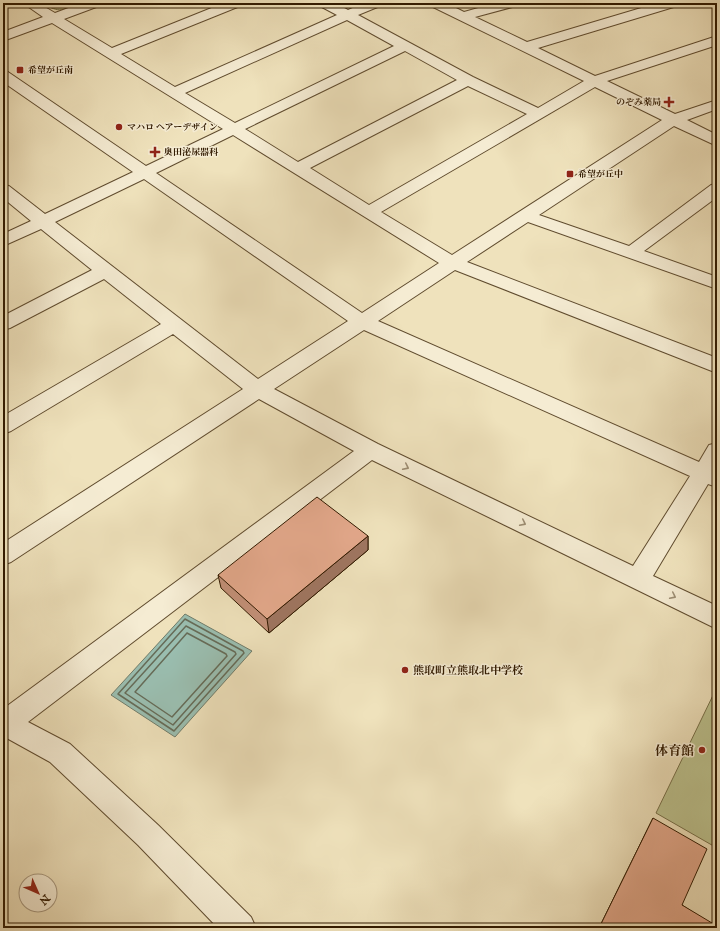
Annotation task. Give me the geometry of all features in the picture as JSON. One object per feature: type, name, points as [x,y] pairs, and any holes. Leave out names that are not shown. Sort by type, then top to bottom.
[{"type":"street","points":[[29,3],[452,263],[717,366]]},
{"type":"street","points":[[3,37],[94,3]]},
{"type":"street","points":[[111,53],[235,3]]},
{"type":"street","points":[[325,3],[468,80],[537,113]]},
{"type":"street","points":[[175,92],[375,3]]},
{"type":"street","points":[[436,3],[717,141]]},
{"type":"street","points":[[464,16],[511,3]]},
{"type":"street","points":[[525,47],[672,3]]},
{"type":"street","points":[[369,212],[594,81],[717,40]]},
{"type":"street","points":[[3,241],[405,46]]},
{"type":"street","points":[[3,75],[143,173],[361,321],[710,476]]},
{"type":"street","points":[[298,168],[468,80]]},
{"type":"street","points":[[3,555],[361,321],[527,216],[673,120],[717,104]]},
{"type":"street","points":[[632,252],[717,189]]},
{"type":"street","points":[[3,190],[104,271],[257,389],[370,450],[717,618]]},
{"type":"street","points":[[696,204],[717,211]]},
{"type":"street","points":[[527,216],[717,283]]},
{"type":"street","points":[[3,324],[104,271]]},
{"type":"street","points":[[3,426],[174,325]]},
{"type":"street","points":[[240,928],[148,835],[60,753],[4,723],[370,450]]},
{"type":"street","points":[[638,579],[710,476],[717,450]]},
{"type":"green space","points":[[42,3],[82,3],[66,9],[58,10]]},
{"type":"green space","name":"体育館","points":[[717,687],[717,848],[656,813]]},
{"type":"water","points":[[185,614],[252,651],[175,737],[111,695]]},
{"type":"building","points":[[317,497],[368,536],[267,619],[218,575]]},
{"type":"building","points":[[653,818],[707,849],[682,905],[717,926],[717,928],[599,928]]},
{"type":"place","name":"希望が丘南","points":[[20,70]]},
{"type":"place","name":"のぞみ薬局","points":[[669,102]]},
{"type":"place","name":"マハロ ヘアーデザイン","points":[[119,127]]},
{"type":"place","name":"奥田泌尿器科","points":[[155,152]]},
{"type":"place","name":"希望が丘中","points":[[570,174]]},
{"type":"place","name":"熊取町立熊取北中学校","points":[[405,670]]},
{"type":"place","name":"体育館","points":[[702,750]]}]
